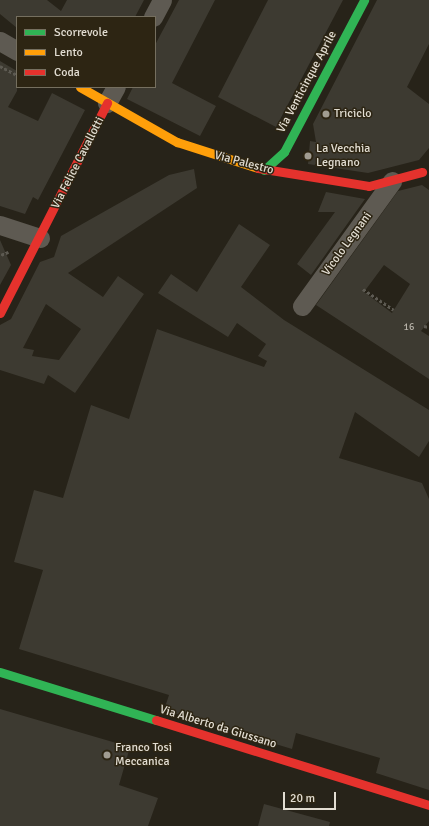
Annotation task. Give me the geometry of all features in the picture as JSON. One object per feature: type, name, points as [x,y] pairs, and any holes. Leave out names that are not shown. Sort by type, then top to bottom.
[{"type":"street","points":[[154,16],[162,0]]},
{"type":"street","name":"Via Venticinque Aprile","points":[[264,170],[284,152],[364,0]]},
{"type":"street","points":[[0,41],[16,49]]},
{"type":"street","name":"Via Palestro","points":[[84,88],[112,95],[177,142],[264,170],[369,186],[427,171]]},
{"type":"street","name":"Via Felice Cavallotti","points":[[0,313],[40,238],[112,95]]},
{"type":"street","name":"Vicolo Legnani","points":[[302,306],[392,181]]},
{"type":"street","points":[[0,225],[40,238]]},
{"type":"street","name":"Via Alberto da Giussano","points":[[0,672],[429,805]]},
{"type":"path","points":[[0,66],[16,74]]},
{"type":"path","points":[[1,256],[6,253]]},
{"type":"path","points":[[363,289],[394,310]]},
{"type":"path","points":[[424,326],[429,327]]},
{"type":"building","points":[[0,0],[47,0],[61,11],[67,0],[144,0],[136,16],[16,16],[16,27],[0,14]]},
{"type":"building","points":[[179,0],[215,0],[172,83],[216,106],[200,136],[127,99],[132,88],[156,88],[156,43]]},
{"type":"building","points":[[268,0],[343,0],[276,127],[218,97]]},
{"type":"building","points":[[377,0],[429,0],[429,44],[407,87],[429,104],[429,148],[419,160],[368,173],[308,164],[310,141],[316,142],[313,124]]},
{"type":"building","points":[[0,61],[16,70],[17,91],[8,107],[38,121],[52,93],[85,110],[38,200],[33,197],[25,214],[0,206]]},
{"type":"building","points":[[194,169],[197,188],[68,273],[103,297],[118,276],[144,294],[75,393],[48,375],[44,384],[0,370],[0,325],[11,319],[40,262],[54,257],[61,236],[169,175]],"holes":[[[46,304],[81,329],[59,360],[32,356],[34,350],[23,348]]]},
{"type":"building","points":[[422,185],[429,190],[429,321],[421,331],[429,336],[429,379],[316,305],[398,191]],"holes":[[[384,265],[410,284],[392,313],[364,292]]]},
{"type":"building","points":[[326,192],[365,199],[311,275],[297,264],[335,212],[318,212]]},
{"type":"building","points":[[239,224],[270,245],[241,287],[284,320],[429,410],[429,441],[419,457],[355,412],[339,458],[422,483],[429,499],[429,790],[376,773],[380,758],[296,733],[292,749],[164,710],[169,695],[19,649],[43,570],[14,562],[34,490],[63,498],[91,405],[129,419],[157,329],[264,367],[267,361],[258,356],[266,344],[237,323],[228,337],[158,293],[171,274],[197,292]]},
{"type":"building","points":[[0,240],[11,265],[0,285]]},
{"type":"building","points":[[0,709],[130,747],[119,785],[158,798],[148,826],[0,826]]},
{"type":"building","points":[[264,804],[330,822],[329,826],[258,826]]},
{"type":"traffic: fast","points":[[264,170],[284,152],[364,0]]},
{"type":"traffic: fast","points":[[0,672],[156,720]]},
{"type":"traffic: slow","points":[[82,88],[177,142],[258,168]]},
{"type":"traffic: jam","points":[[0,313],[107,103]]},
{"type":"traffic: jam","points":[[258,168],[369,186],[422,172]]},
{"type":"traffic: jam","points":[[156,720],[429,805]]},
{"type":"place","name":"Triciclo","points":[[326,114]]},
{"type":"place","name":"La Vecchia Legnano","points":[[308,156]]},
{"type":"place","name":"Franco Tosi Meccanica","points":[[107,755]]}]
